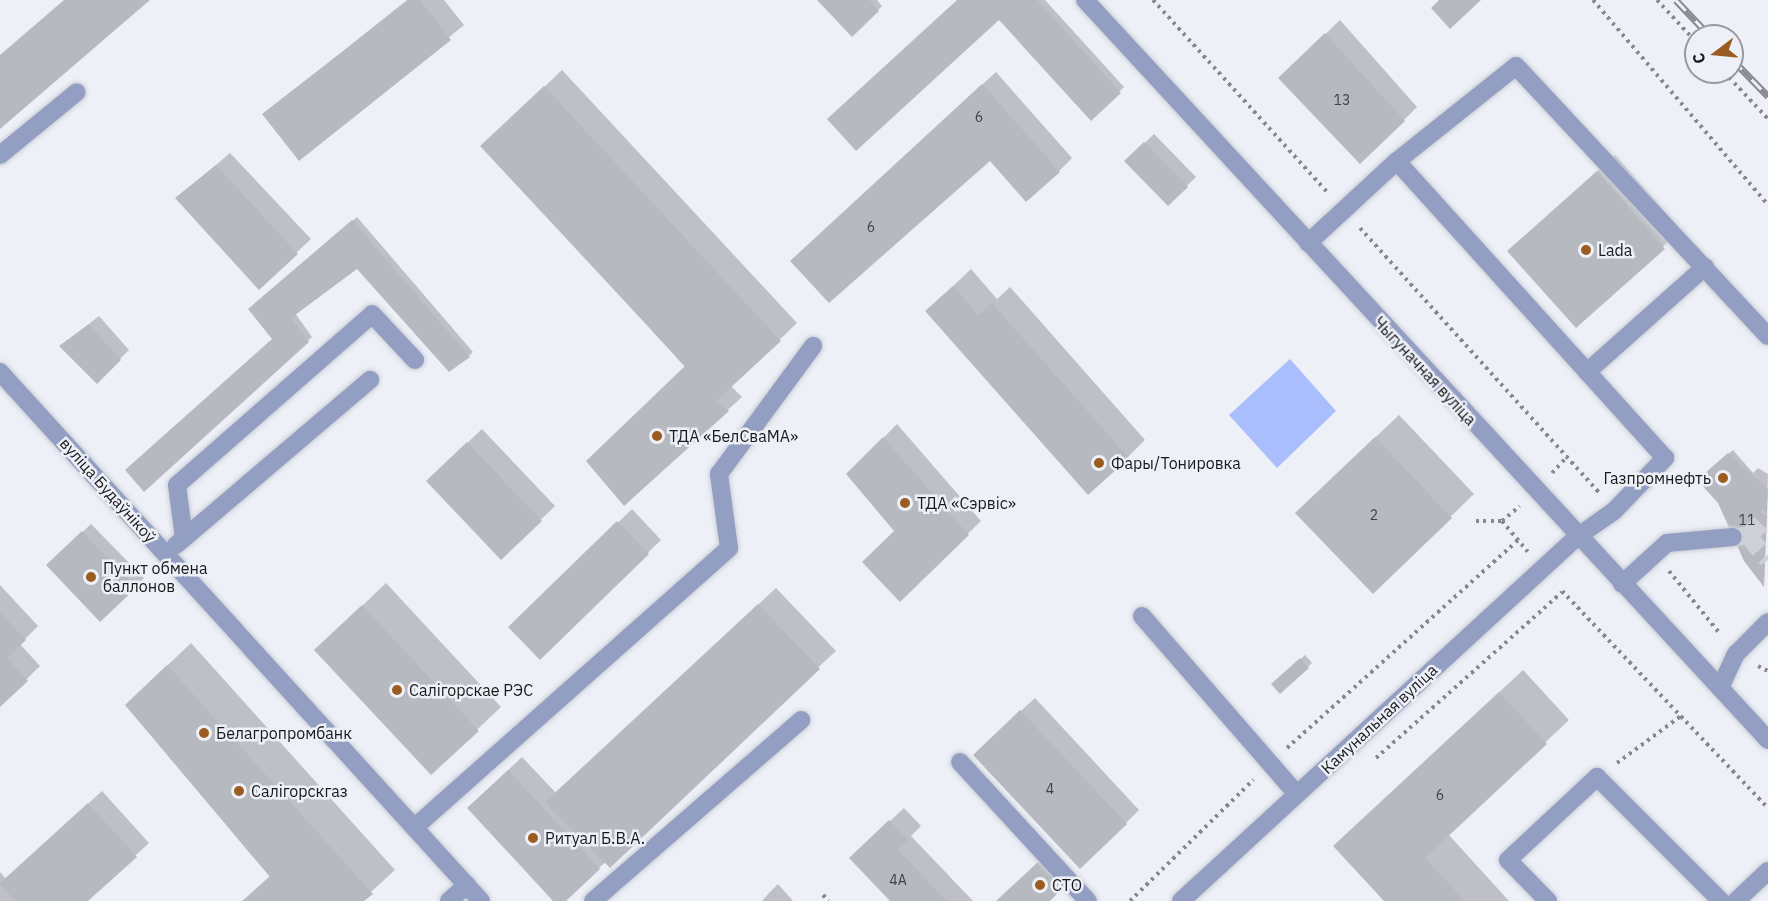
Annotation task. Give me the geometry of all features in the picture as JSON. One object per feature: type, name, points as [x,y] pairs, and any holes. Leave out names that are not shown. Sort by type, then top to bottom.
[{"type":"street","name":"Чыгуначная вуліца","points":[[1090,2],[1577,537],[1768,740]]},
{"type":"street","points":[[1308,243],[1397,161],[1516,66],[1768,336]]},
{"type":"street","points":[[0,155],[77,92]]},
{"type":"street","points":[[1397,161],[1587,372],[1704,267]]},
{"type":"street","points":[[183,538],[177,485],[372,314],[415,360]]},
{"type":"street","points":[[415,827],[729,548],[719,474],[813,346]]},
{"type":"street","name":"Камунальная вуліца","points":[[1181,901],[1541,569],[1577,537],[1614,511],[1665,458],[1587,372]]},
{"type":"street","name":"вуліца Будаўнікоў","points":[[2,378],[166,554],[481,901]]},
{"type":"street","points":[[166,554],[370,380]]},
{"type":"street","points":[[1622,584],[1667,543],[1733,537]]},
{"type":"street","points":[[1142,616],[1272,762],[1297,794]]},
{"type":"street","points":[[1720,688],[1736,654],[1768,622]]},
{"type":"street","points":[[593,901],[801,720]]},
{"type":"street","points":[[960,762],[1088,901]]},
{"type":"street","points":[[1548,901],[1508,860],[1597,777],[1721,901]]},
{"type":"street","points":[[1736,901],[1768,871]]},
{"type":"street","points":[[449,901],[467,885]]},
{"type":"path","points":[[1153,0],[1614,511]]},
{"type":"path","points":[[1593,0],[1768,205]]},
{"type":"path","points":[[1657,0],[1684,29]]},
{"type":"path","points":[[1735,84],[1768,119]]},
{"type":"path","points":[[1476,521],[1502,521],[1562,592],[1768,808]]},
{"type":"path","points":[[1130,901],[1272,762],[1518,540]]},
{"type":"path","points":[[1655,554],[1736,654],[1768,671]]},
{"type":"path","points":[[1367,766],[1562,592]]},
{"type":"path","points":[[1597,777],[1681,716]]},
{"type":"path","points":[[823,895],[829,901]]},
{"type":"shaded area","points":[[1290,359],[1336,411],[1277,468],[1229,415]]},
{"type":"building","points":[[64,0],[150,0],[0,129],[0,55]]},
{"type":"building","points":[[409,0],[420,0],[451,40],[299,161],[262,114]]},
{"type":"building","points":[[817,0],[869,0],[879,11],[852,37]]},
{"type":"building","points":[[957,0],[1037,0],[1121,93],[1091,121],[999,20],[856,151],[827,119]]},
{"type":"building","points":[[1439,0],[1481,0],[1450,29],[1431,8]]},
{"type":"building","points":[[1325,33],[1405,121],[1360,164],[1278,78]]},
{"type":"building","points":[[982,84],[1060,172],[1026,202],[990,161],[829,303],[790,261]]},
{"type":"building","points":[[544,86],[781,341],[715,402],[729,411],[624,506],[586,461],[685,366],[480,146]]},
{"type":"building","points":[[1144,142],[1188,187],[1168,206],[1124,161]]},
{"type":"building","points":[[216,165],[298,254],[259,290],[175,198]]},
{"type":"building","name":"Lada","points":[[1597,171],[1665,249],[1576,328],[1507,251]]},
{"type":"building","points":[[352,220],[470,357],[449,372],[357,269],[291,318],[309,342],[144,492],[125,470],[272,339],[248,309]]},
{"type":"building","points":[[953,286],[978,315],[992,303],[1129,458],[1088,495],[925,311]]},
{"type":"building","points":[[89,324],[121,360],[97,384],[59,346]]},
{"type":"building","name":"ТДА «Сэрвіс»","points":[[883,437],[969,535],[900,602],[862,562],[894,531],[846,474]]},
{"type":"building","points":[[1375,437],[1452,518],[1373,594],[1295,513]]},
{"type":"building","points":[[467,442],[542,521],[501,560],[426,481]]},
{"type":"building","points":[[1728,453],[1768,489],[1764,587],[1744,561],[1718,503],[1697,480]]},
{"type":"building","points":[[617,521],[649,554],[540,660],[508,627]]},
{"type":"building","name":"Пункт обмена баллонов","points":[[82,531],[136,588],[100,622],[46,565]]},
{"type":"building","points":[[758,604],[820,669],[610,868],[545,802]]},
{"type":"building","name":"Салігорскае РЭС","points":[[362,605],[479,731],[431,775],[314,650]]},
{"type":"building","points":[[0,612],[26,640],[7,658],[28,681],[0,707]]},
{"type":"building","points":[[1300,658],[1309,668],[1280,694],[1271,684]]},
{"type":"building","name":"Салігорскгаз","points":[[167,665],[373,894],[364,901],[243,901],[270,877],[125,705]]},
{"type":"building","points":[[1499,692],[1547,744],[1425,858],[1465,901],[1384,901],[1333,846]]},
{"type":"building","points":[[1020,710],[1127,824],[1080,869],[973,755]]},
{"type":"building","name":"Ритуал Б.В.А.","points":[[508,770],[600,869],[566,901],[553,901],[467,808]]},
{"type":"building","points":[[88,803],[137,857],[88,901],[15,901],[0,883]]},
{"type":"building","points":[[889,820],[908,840],[898,850],[947,901],[890,901],[849,858]]},
{"type":"building","name":"СТО","points":[[1038,862],[1063,888],[1050,901],[996,901]]},
{"type":"tunnel","points":[[1733,537],[1748,536],[1768,517]]},
{"type":"tunnel","points":[[1748,536],[1768,560]]},
{"type":"railway","points":[[1676,0],[1699,24]]},
{"type":"railway","points":[[1744,71],[1768,96]]},
{"type":"place","name":"Lada","points":[[1586,250]]},
{"type":"place","name":"ТДА «БелСваМА»","points":[[657,436]]},
{"type":"place","name":"Фары/Тонировка","points":[[1099,463]]},
{"type":"place","name":"Газпромнефть","points":[[1723,478]]},
{"type":"place","name":"ТДА «Сэрвіс»","points":[[905,503]]},
{"type":"place","name":"Пункт обмена баллонов","points":[[91,577]]},
{"type":"place","name":"Салігорскае РЭС","points":[[397,690]]},
{"type":"place","name":"Белагропромбанк","points":[[204,733]]},
{"type":"place","name":"Салігорскгаз","points":[[239,791]]},
{"type":"place","name":"Ритуал Б.В.А.","points":[[533,838]]},
{"type":"place","name":"СТО","points":[[1040,885]]}]
